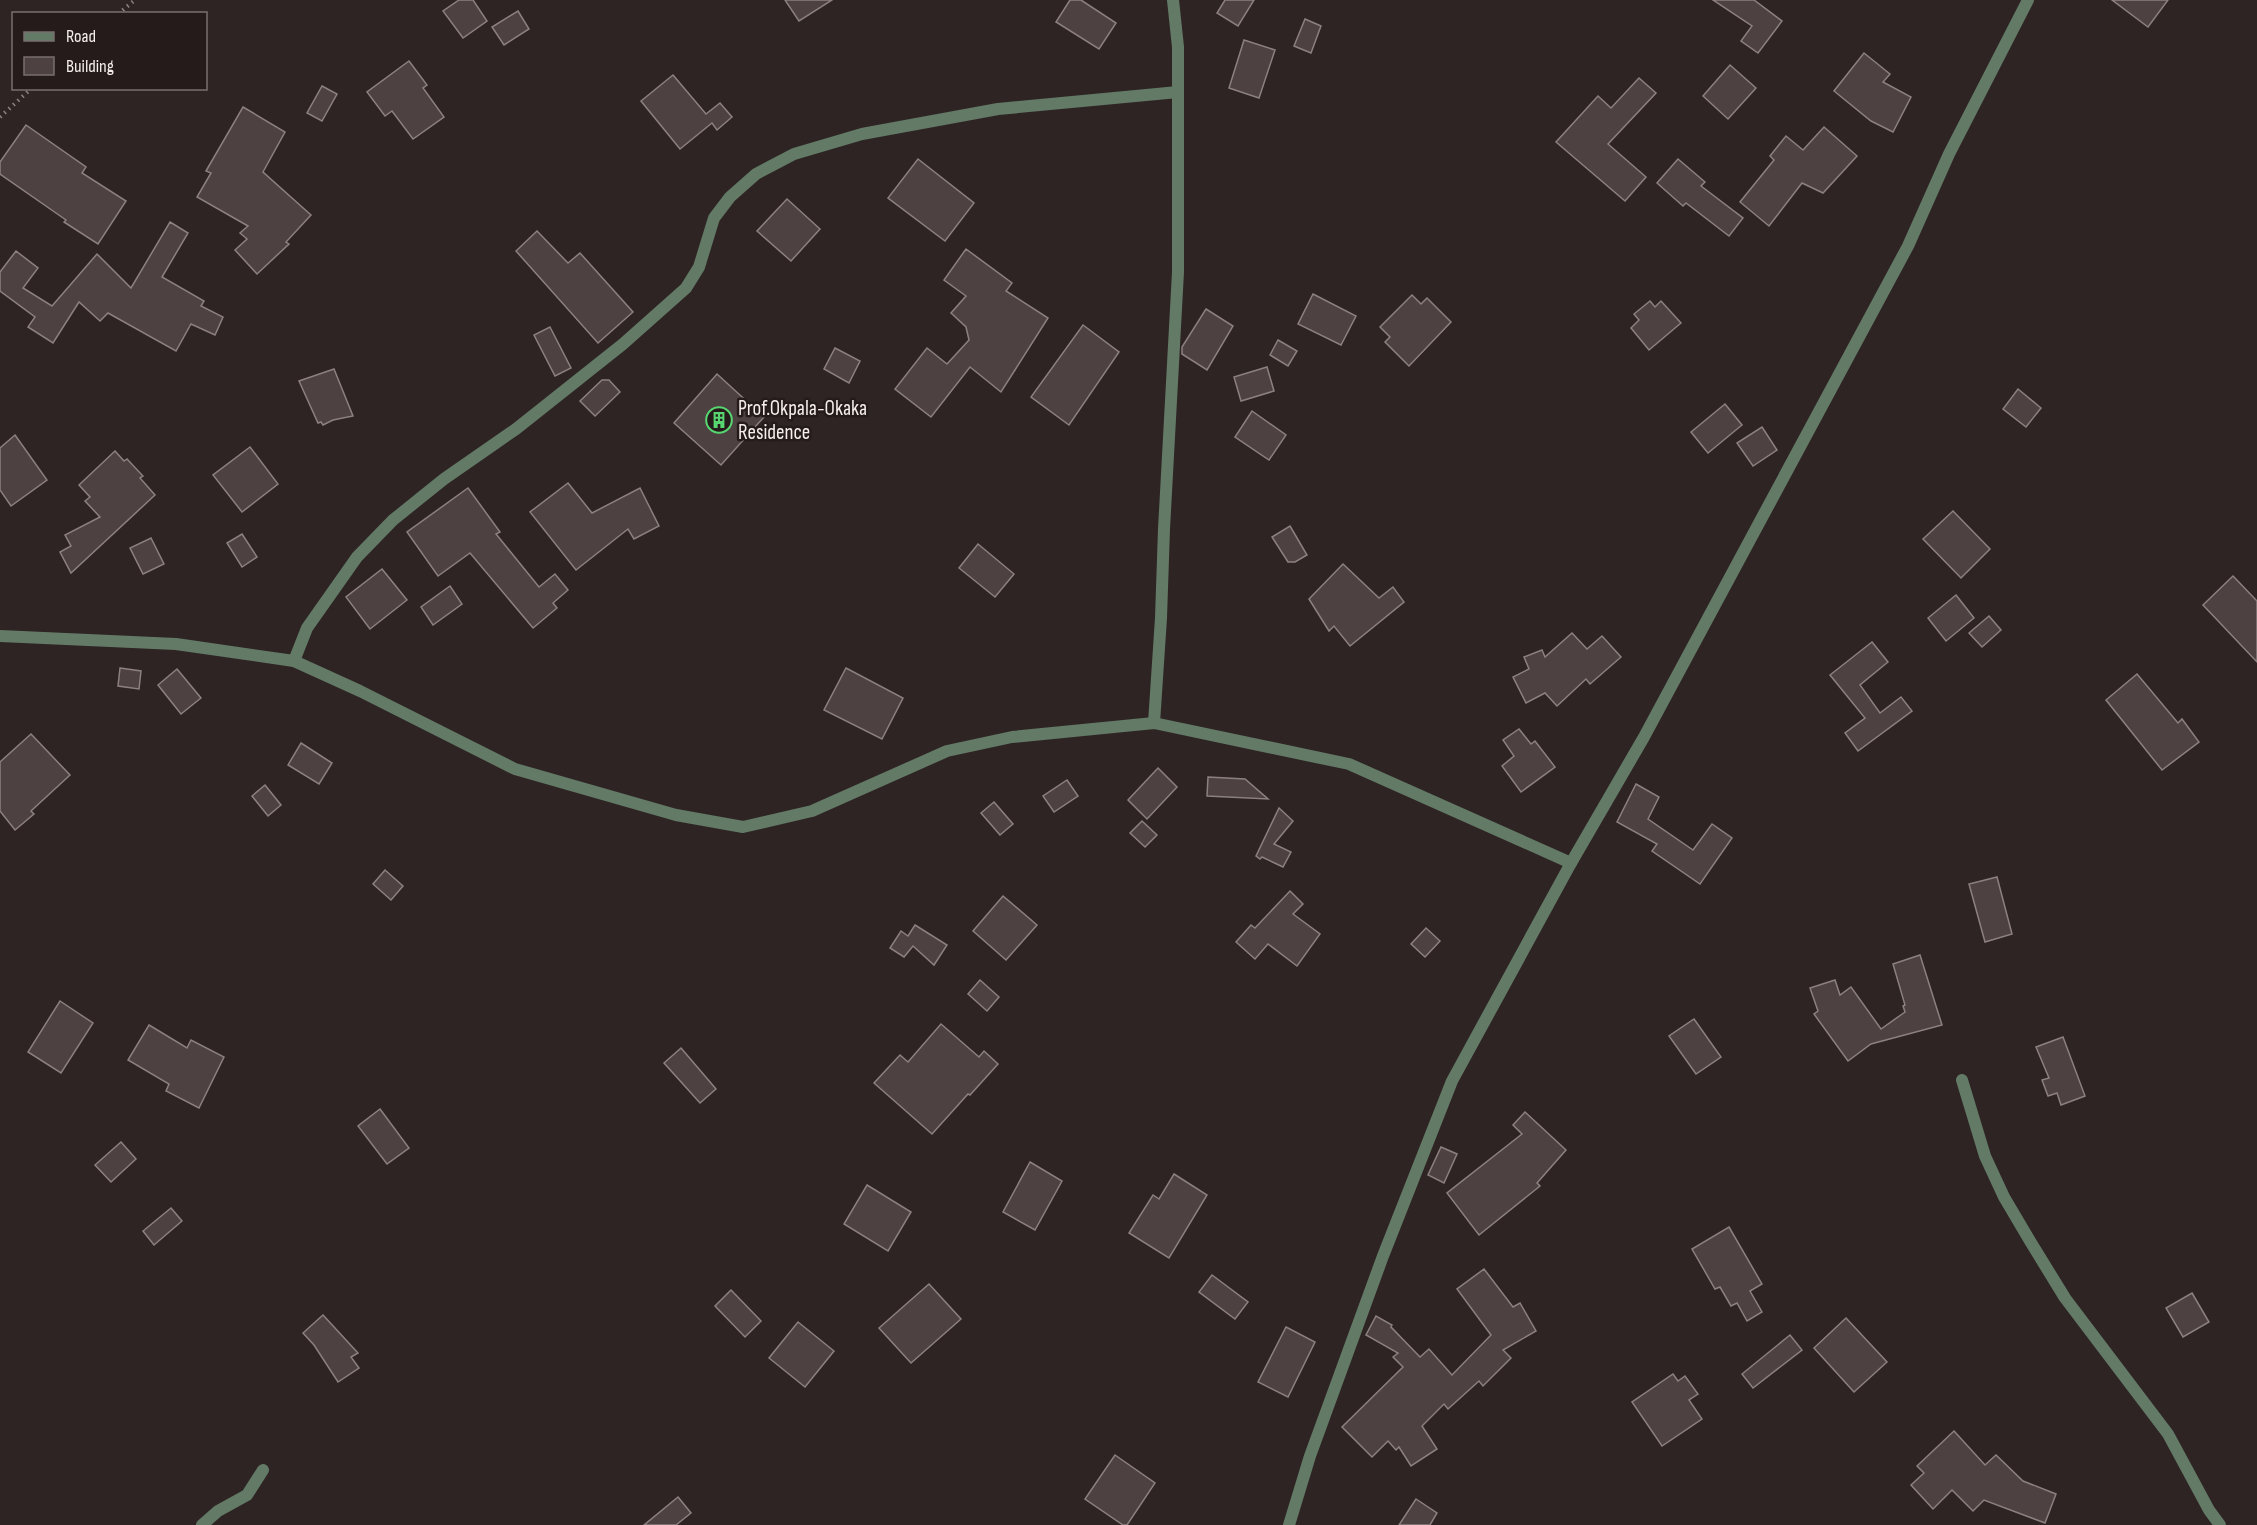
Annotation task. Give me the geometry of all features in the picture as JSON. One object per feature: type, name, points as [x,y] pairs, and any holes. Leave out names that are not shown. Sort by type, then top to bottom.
[{"type":"street","points":[[1154,723],[1178,272],[1178,47],[1173,0]]},
{"type":"street","points":[[1289,1525],[1310,1456],[1383,1256],[1452,1081],[1571,862],[1644,737],[1908,246],[1954,144],[2028,0]]},
{"type":"street","points":[[294,661],[307,628],[351,566],[393,520],[444,479],[525,422],[623,344],[686,288],[699,267],[714,218],[730,197],[756,174],[794,154],[862,134],[998,109],[1178,92]]},
{"type":"street","points":[[0,636],[177,644],[294,661],[360,691],[515,769],[676,815],[743,827],[812,811],[947,752],[1011,737],[1154,723],[1348,764],[1571,862]]},
{"type":"street","points":[[1962,1080],[1985,1156],[2019,1223],[2065,1298],[2168,1434],[2209,1510],[2220,1525]]},
{"type":"street","points":[[202,1525],[218,1511],[247,1495],[263,1470]]},
{"type":"path","points":[[120,12],[135,0]]},
{"type":"path","points":[[0,117],[30,90]]},
{"type":"building","points":[[459,0],[473,0],[487,21],[463,38],[443,11]]},
{"type":"building","points":[[785,0],[832,0],[799,21]]},
{"type":"building","points":[[1070,0],[1081,0],[1116,23],[1099,49],[1056,22]]},
{"type":"building","points":[[1225,0],[1254,0],[1238,26],[1217,13]]},
{"type":"building","points":[[1713,0],[1754,0],[1782,21],[1758,53],[1741,41],[1752,26]]},
{"type":"building","points":[[2112,0],[2168,0],[2148,27]]},
{"type":"building","points":[[518,11],[529,29],[504,45],[492,27]]},
{"type":"building","points":[[1305,19],[1321,26],[1311,53],[1294,46]]},
{"type":"building","points":[[1244,40],[1275,50],[1259,98],[1229,88]]},
{"type":"building","points":[[1864,53],[1890,74],[1883,82],[1911,97],[1893,132],[1871,121],[1834,91]]},
{"type":"building","points":[[409,61],[427,85],[423,88],[444,117],[413,139],[392,111],[385,116],[367,92]]},
{"type":"building","points":[[1730,65],[1756,88],[1728,119],[1703,96]]},
{"type":"building","points":[[673,75],[706,114],[720,103],[732,117],[717,130],[712,123],[680,149],[641,101]]},
{"type":"building","points":[[1639,78],[1656,93],[1608,144],[1646,177],[1625,201],[1556,142],[1598,96],[1611,108]]},
{"type":"building","points":[[322,86],[337,94],[322,121],[307,113]]},
{"type":"building","points":[[243,107],[285,132],[263,172],[311,215],[286,242],[289,244],[257,274],[235,250],[247,239],[240,233],[248,226],[197,197],[211,173],[206,171]]},
{"type":"building","points":[[26,125],[86,167],[82,173],[126,201],[98,244],[64,222],[66,220],[0,174],[0,162]]},
{"type":"building","points":[[1824,127],[1857,156],[1823,193],[1802,183],[1769,226],[1740,202],[1774,160],[1770,156],[1786,136],[1803,150]]},
{"type":"building","points":[[918,159],[974,203],[945,241],[888,198]]},
{"type":"building","points":[[1678,159],[1705,182],[1701,186],[1743,218],[1729,236],[1686,203],[1683,206],[1657,183]]},
{"type":"building","points":[[787,199],[820,229],[791,261],[757,231]]},
{"type":"building","points":[[170,222],[188,233],[162,277],[204,301],[201,306],[223,317],[215,335],[191,324],[176,351],[108,313],[100,321],[79,302],[53,343],[28,327],[35,317],[0,291],[0,272],[16,251],[38,268],[23,288],[52,306],[97,254],[131,288]]},
{"type":"building","points":[[537,231],[568,263],[580,253],[633,312],[598,343],[516,251]]},
{"type":"building","points":[[966,249],[1012,283],[1006,291],[1048,318],[1001,392],[970,367],[931,417],[895,389],[927,348],[947,364],[969,340],[966,327],[951,313],[966,296],[944,280]]},
{"type":"building","points":[[1313,294],[1356,316],[1341,345],[1298,324]]},
{"type":"building","points":[[1412,295],[1421,304],[1427,298],[1451,322],[1409,366],[1385,342],[1390,337],[1380,327]]},
{"type":"building","points":[[1650,301],[1655,307],[1661,301],[1681,323],[1649,350],[1631,328],[1639,320],[1634,314]]},
{"type":"building","points":[[1206,309],[1233,326],[1207,370],[1182,354],[1182,347]]},
{"type":"building","points":[[1083,325],[1119,352],[1069,425],[1031,397]]},
{"type":"building","points":[[550,327],[571,368],[555,376],[534,335]]},
{"type":"building","points":[[1278,340],[1297,351],[1288,366],[1270,355]]},
{"type":"building","points":[[835,348],[860,361],[849,383],[824,369]]},
{"type":"building","points":[[1267,367],[1274,391],[1241,401],[1234,377]]},
{"type":"building","points":[[334,369],[353,416],[333,420],[323,425],[321,422],[318,423],[299,381]]},
{"type":"building","name":"Prof.Okpala-Okaka Residence","points":[[717,374],[764,417],[721,465],[674,423]]},
{"type":"building","points":[[602,380],[609,380],[620,392],[595,416],[580,401]]},
{"type":"building","points":[[2018,389],[2041,408],[2026,427],[2003,409]]},
{"type":"building","points":[[1725,404],[1742,425],[1708,453],[1691,432]]},
{"type":"building","points":[[1252,411],[1286,435],[1269,460],[1235,437]]},
{"type":"building","points":[[1762,427],[1777,450],[1753,466],[1737,443]]},
{"type":"building","points":[[15,435],[47,480],[11,506],[0,490],[0,448]]},
{"type":"building","points":[[250,447],[278,484],[242,512],[213,475]]},
{"type":"building","points":[[115,451],[124,461],[127,459],[143,476],[140,478],[155,495],[71,573],[60,552],[71,546],[65,535],[100,517],[85,501],[90,497],[79,485]]},
{"type":"building","points":[[568,483],[592,513],[640,488],[659,526],[634,539],[628,529],[576,570],[530,512]]},
{"type":"building","points":[[468,488],[500,532],[496,534],[539,587],[555,574],[568,590],[553,603],[557,608],[533,628],[470,553],[438,576],[407,532]]},
{"type":"building","points":[[1953,511],[1990,549],[1961,578],[1923,539]]},
{"type":"building","points":[[1290,526],[1307,555],[1295,562],[1288,562],[1272,537]]},
{"type":"building","points":[[242,534],[257,557],[242,567],[227,543]]},
{"type":"building","points":[[151,538],[164,564],[143,574],[130,548]]},
{"type":"building","points":[[978,544],[1014,574],[995,597],[959,568]]},
{"type":"building","points":[[1343,564],[1379,598],[1393,587],[1404,602],[1350,646],[1334,626],[1329,631],[1309,599]]},
{"type":"building","points":[[382,569],[407,600],[370,629],[346,597]]},
{"type":"building","points":[[2233,576],[2257,601],[2257,662],[2203,605]]},
{"type":"building","points":[[450,586],[462,604],[433,625],[421,607]]},
{"type":"building","points":[[1956,595],[1974,618],[1946,641],[1928,618]]},
{"type":"building","points":[[1989,616],[2001,630],[1982,647],[1969,633]]},
{"type":"building","points":[[1572,633],[1587,649],[1602,636],[1621,657],[1590,684],[1586,679],[1557,706],[1545,693],[1526,703],[1513,677],[1529,669],[1524,657],[1542,650],[1545,657]]},
{"type":"building","points":[[1872,642],[1888,662],[1860,685],[1880,713],[1901,697],[1912,711],[1858,751],[1845,733],[1865,718],[1830,675]]},
{"type":"building","points":[[120,668],[141,671],[139,689],[118,686]]},
{"type":"building","points":[[846,668],[903,698],[882,739],[824,710]]},
{"type":"building","points":[[177,669],[201,698],[181,714],[158,685]]},
{"type":"building","points":[[2137,674],[2178,723],[2182,719],[2199,742],[2162,770],[2106,700]]},
{"type":"building","points":[[1519,729],[1531,744],[1535,741],[1555,767],[1521,792],[1502,766],[1514,756],[1503,740]]},
{"type":"building","points":[[31,734],[70,775],[31,811],[34,814],[15,830],[0,811],[0,762]]},
{"type":"building","points":[[301,743],[332,763],[319,784],[288,765]]},
{"type":"building","points":[[1158,768],[1177,787],[1147,819],[1128,800]]},
{"type":"building","points":[[1208,777],[1245,779],[1268,799],[1207,796]]},
{"type":"building","points":[[1067,780],[1078,796],[1054,812],[1043,796]]},
{"type":"building","points":[[1636,784],[1659,797],[1648,819],[1693,850],[1712,824],[1732,838],[1700,884],[1652,851],[1657,844],[1617,822]]},
{"type":"building","points":[[265,785],[281,805],[268,816],[252,796]]},
{"type":"building","points":[[994,802],[1013,824],[1000,835],[981,813]]},
{"type":"building","points":[[1279,808],[1293,821],[1274,844],[1291,852],[1283,867],[1256,856]]},
{"type":"building","points":[[1142,821],[1157,835],[1145,847],[1130,833]]},
{"type":"building","points":[[385,870],[403,886],[391,900],[373,884]]},
{"type":"building","points":[[1997,877],[2012,934],[1985,942],[1969,884]]},
{"type":"building","points":[[1290,891],[1303,904],[1293,914],[1320,934],[1297,966],[1268,944],[1255,959],[1236,942],[1251,925],[1255,928]]},
{"type":"building","points":[[1003,896],[1037,925],[1006,960],[973,931]]},
{"type":"building","points":[[915,925],[947,945],[934,965],[913,946],[904,957],[890,948],[901,931],[908,936]]},
{"type":"building","points":[[1426,928],[1440,941],[1425,957],[1411,944]]},
{"type":"building","points":[[1920,955],[1942,1025],[1871,1044],[1848,1061],[1814,1014],[1818,1011],[1810,988],[1835,980],[1840,995],[1851,987],[1881,1029],[1905,1012],[1893,964]]},
{"type":"building","points":[[980,980],[999,997],[987,1011],[968,994]]},
{"type":"building","points":[[60,1001],[93,1023],[61,1073],[28,1052]]},
{"type":"building","points":[[1694,1019],[1721,1057],[1696,1074],[1669,1036]]},
{"type":"building","points":[[941,1024],[979,1057],[984,1051],[998,1064],[932,1134],[874,1083],[900,1055],[908,1062]]},
{"type":"building","points":[[149,1025],[187,1048],[191,1040],[224,1057],[199,1108],[166,1091],[169,1084],[128,1060]]},
{"type":"building","points":[[2063,1037],[2085,1096],[2061,1105],[2057,1093],[2048,1096],[2042,1080],[2049,1078],[2036,1047]]},
{"type":"building","points":[[681,1048],[716,1089],[700,1103],[664,1063]]},
{"type":"building","points":[[380,1109],[409,1148],[387,1164],[358,1126]]},
{"type":"building","points":[[1525,1112],[1566,1150],[1537,1183],[1540,1186],[1479,1235],[1447,1193],[1522,1134],[1513,1125]]},
{"type":"building","points":[[121,1142],[136,1159],[111,1182],[95,1165]]},
{"type":"building","points":[[1441,1147],[1457,1154],[1444,1183],[1428,1175]]},
{"type":"building","points":[[1030,1162],[1062,1181],[1035,1230],[1003,1212]]},
{"type":"building","points":[[1174,1174],[1207,1195],[1169,1258],[1129,1233],[1153,1195],[1159,1199]]},
{"type":"building","points":[[867,1185],[911,1212],[888,1251],[844,1224]]},
{"type":"building","points":[[171,1208],[182,1221],[154,1245],[143,1231]]},
{"type":"building","points":[[1729,1227],[1762,1284],[1750,1291],[1762,1312],[1747,1321],[1737,1303],[1731,1306],[1720,1287],[1715,1289],[1692,1249]]},
{"type":"building","points":[[1484,1269],[1513,1307],[1520,1303],[1536,1331],[1503,1350],[1511,1358],[1483,1386],[1479,1381],[1448,1409],[1444,1404],[1422,1426],[1437,1449],[1411,1466],[1399,1447],[1396,1450],[1388,1441],[1372,1457],[1342,1427],[1403,1367],[1393,1357],[1398,1353],[1366,1335],[1376,1316],[1392,1325],[1391,1327],[1420,1357],[1429,1349],[1452,1375],[1491,1335],[1457,1289]]},
{"type":"building","points":[[1212,1275],[1248,1302],[1235,1319],[1199,1292]]},
{"type":"building","points":[[929,1284],[961,1319],[911,1363],[879,1328]]},
{"type":"building","points":[[731,1290],[761,1321],[745,1337],[715,1306]]},
{"type":"building","points":[[2192,1293],[2209,1322],[2183,1337],[2166,1308]]},
{"type":"building","points":[[323,1315],[358,1353],[351,1357],[359,1368],[338,1382],[314,1345],[303,1333]]},
{"type":"building","points":[[1846,1318],[1887,1362],[1854,1392],[1814,1348]]},
{"type":"building","points":[[798,1322],[834,1351],[805,1387],[769,1358]]},
{"type":"building","points":[[1286,1327],[1315,1342],[1288,1397],[1258,1382]]},
{"type":"building","points":[[1790,1335],[1802,1350],[1753,1388],[1742,1374]]},
{"type":"building","points":[[1673,1374],[1678,1381],[1685,1376],[1698,1394],[1689,1400],[1702,1419],[1662,1446],[1632,1402]]},
{"type":"building","points":[[1954,1431],[1985,1465],[1996,1455],[2023,1481],[2056,1494],[2045,1523],[1984,1500],[1973,1511],[1952,1490],[1933,1509],[1911,1485],[1924,1473],[1917,1466]]},
{"type":"building","points":[[1115,1455],[1155,1483],[1127,1525],[1123,1525],[1085,1499]]},
{"type":"building","points":[[678,1497],[691,1513],[676,1525],[644,1525]]},
{"type":"building","points":[[1416,1499],[1437,1513],[1430,1525],[1399,1525]]},
{"type":"place","name":"Prof.Okpala-Okaka Residence","points":[[719,420]]}]
